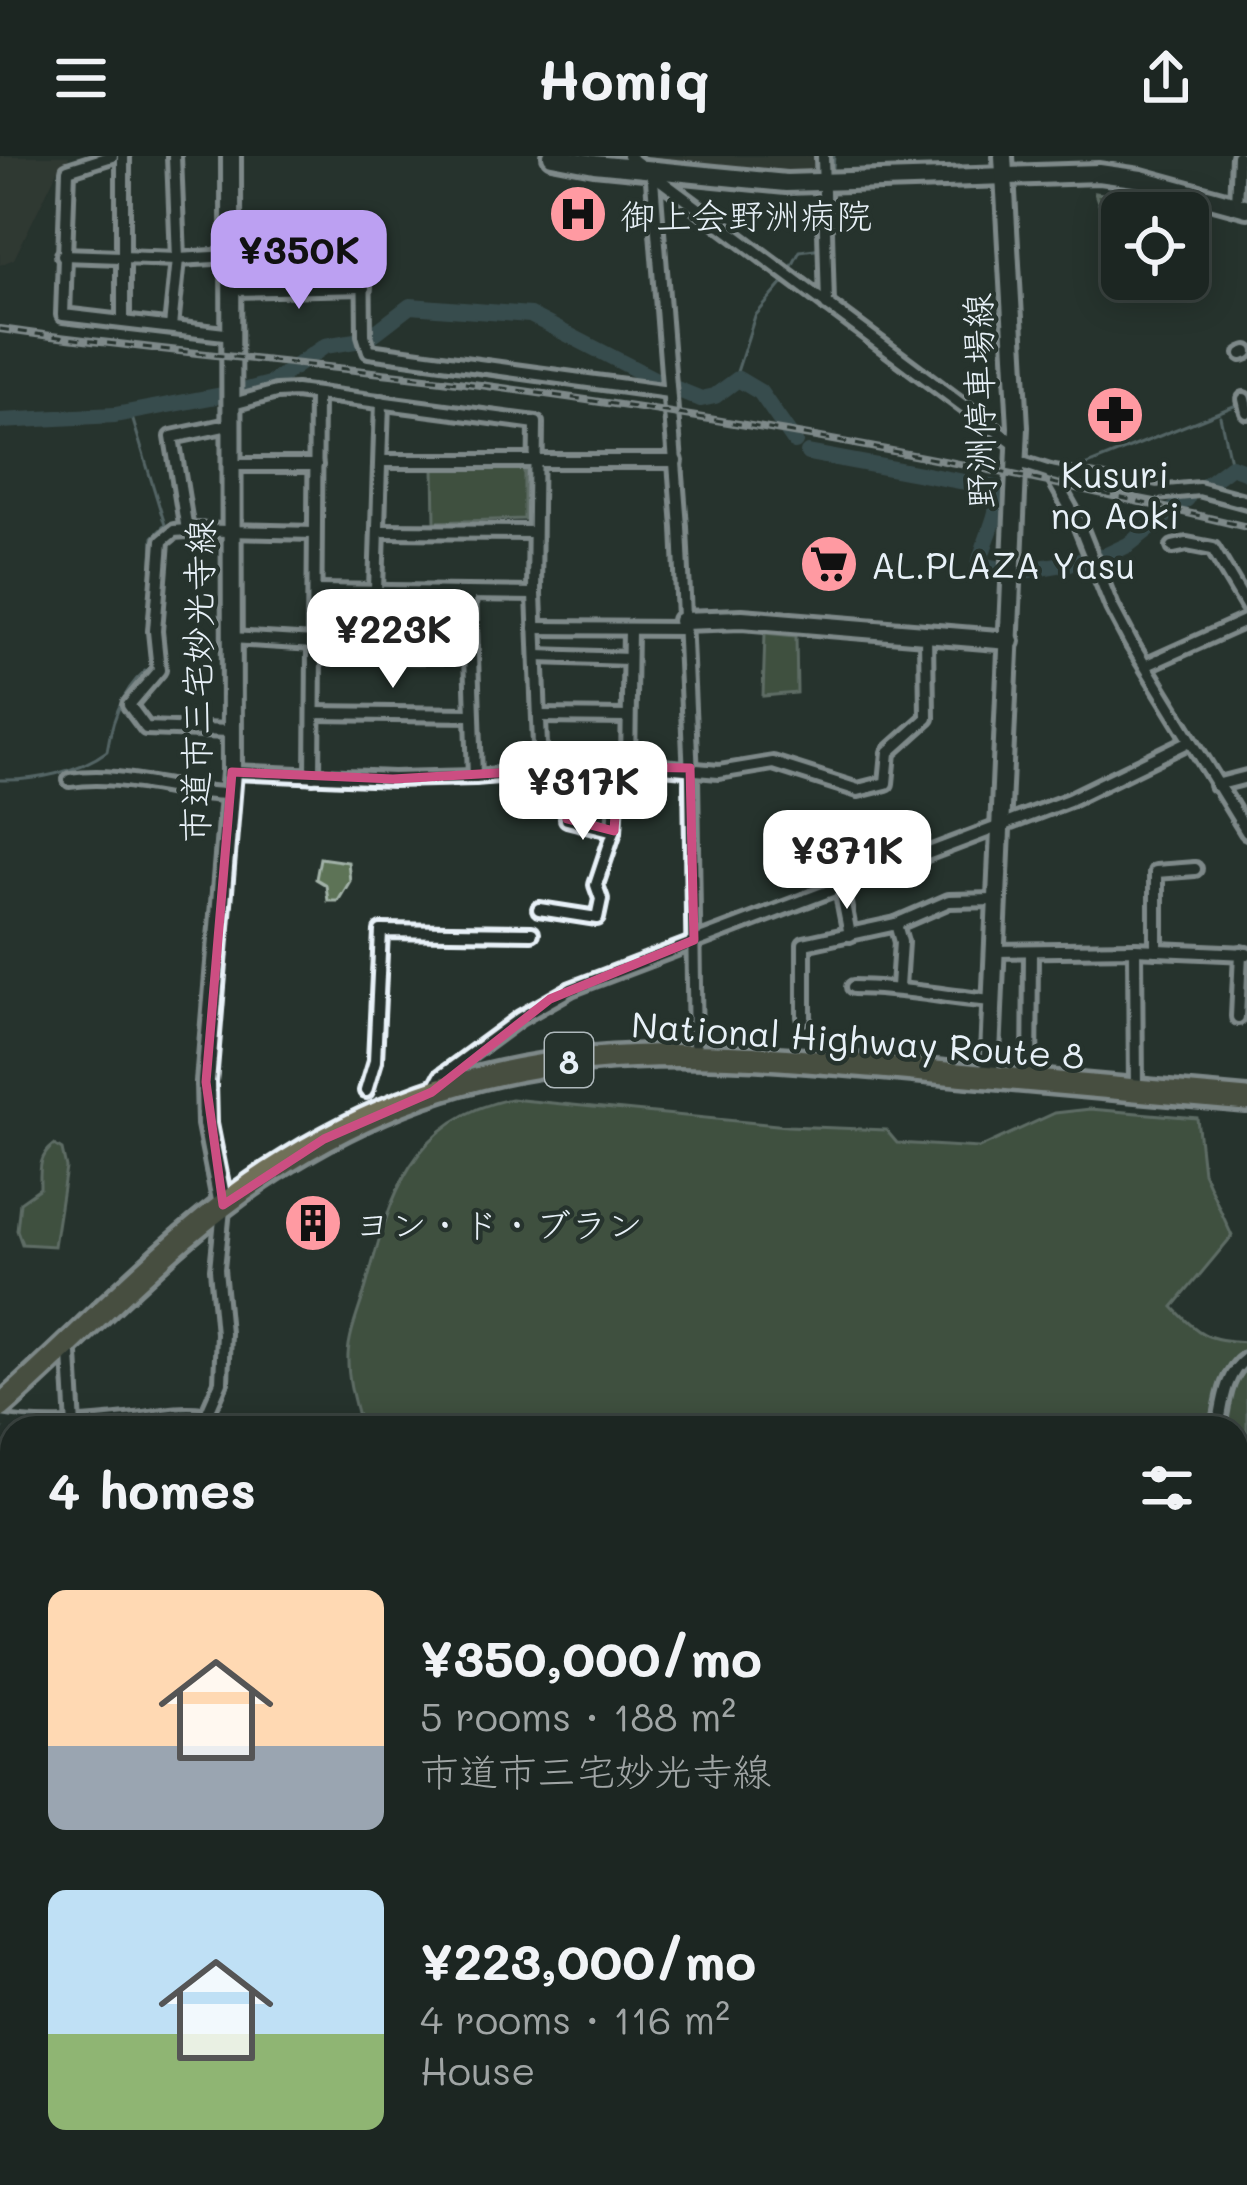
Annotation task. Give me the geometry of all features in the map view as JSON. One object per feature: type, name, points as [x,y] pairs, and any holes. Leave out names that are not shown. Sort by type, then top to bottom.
[{"type":"highway","name":"National Highway Route 8","points":[[6,1416],[66,1348],[223,1205],[324,1139],[432,1092],[562,1060],[695,1053],[1247,1100]]},
{"type":"street","points":[[112,156],[68,170],[63,315],[233,335]]},
{"type":"street","points":[[123,156],[123,321]]},
{"type":"street","points":[[171,327],[178,259],[174,156]]},
{"type":"street","name":"市道市三宅妙光寺線","points":[[223,1205],[207,1124],[206,1082],[232,772],[231,156]]},
{"type":"street","points":[[552,156],[648,170],[821,183],[1038,172],[1123,175],[1241,207],[1238,156]]},
{"type":"street","points":[[628,156],[1016,453],[1050,472],[1156,493],[1199,489],[1247,502]]},
{"type":"street","points":[[823,156],[827,305]]},
{"type":"street","name":"野洲停車場線","points":[[989,1077],[1016,453],[1017,385],[1003,156]]},
{"type":"street","points":[[648,170],[653,180],[676,461],[690,768],[695,1053]]},
{"type":"street","points":[[232,230],[364,238],[369,350],[669,392]]},
{"type":"street","points":[[63,255],[232,256]]},
{"type":"street","points":[[233,290],[364,287]]},
{"type":"street","points":[[233,404],[276,392],[536,423],[534,594],[541,770]]},
{"type":"street","points":[[313,776],[316,395]]},
{"type":"street","points":[[376,590],[382,402]]},
{"type":"street","points":[[187,530],[172,437],[233,424]]},
{"type":"street","points":[[381,461],[676,461]]},
{"type":"street","points":[[232,465],[316,464]]},
{"type":"street","points":[[1050,472],[1078,522],[1112,607],[1247,832]]},
{"type":"street","points":[[230,730],[146,728],[130,710],[144,683],[159,670],[155,631],[162,542],[174,531],[187,530],[314,533]]},
{"type":"street","points":[[380,531],[534,532]]},
{"type":"street","points":[[1173,547],[1187,544],[1213,549],[1247,606]]},
{"type":"street","points":[[316,591],[534,594]]},
{"type":"street","points":[[470,595],[475,777]]},
{"type":"street","points":[[535,628],[630,628],[742,619],[1010,641]]},
{"type":"street","points":[[1147,665],[1247,620]]},
{"type":"street","points":[[539,909],[597,918],[601,899],[596,885],[614,830],[623,766],[630,628]]},
{"type":"street","points":[[232,772],[475,777],[623,766],[718,772],[773,763],[858,790],[886,783],[889,752],[927,718],[926,633]]},
{"type":"street","points":[[231,638],[315,648],[470,656]]},
{"type":"street","points":[[537,656],[629,659]]},
{"type":"street","points":[[314,713],[471,715]]},
{"type":"street","points":[[539,716],[627,717]]},
{"type":"street","points":[[432,1092],[441,1076],[550,999],[1069,800],[1190,741]]},
{"type":"street","points":[[568,769],[566,819],[614,830]]},
{"type":"street","points":[[70,780],[106,777],[198,794],[230,794]]},
{"type":"street","points":[[1216,785],[1247,777]]},
{"type":"street","points":[[1156,950],[1156,872],[1195,869]]},
{"type":"street","points":[[842,888],[850,935]]},
{"type":"street","points":[[804,1017],[804,944],[896,925],[949,901],[995,900]]},
{"type":"street","points":[[896,925],[901,942],[898,987]]},
{"type":"street","points":[[366,1091],[375,1061],[381,931],[532,933]]},
{"type":"street","points":[[1135,949],[1136,1090]]},
{"type":"street","points":[[994,951],[1135,949],[1244,954],[1238,1017]]},
{"type":"street","points":[[1030,1081],[1031,951]]},
{"type":"street","points":[[853,987],[898,987],[924,995],[992,1001]]},
{"type":"street","points":[[205,1416],[221,1382],[223,1334],[217,1269],[223,1205]]},
{"type":"street","points":[[66,1348],[73,1416]]},
{"type":"street","points":[[1220,1416],[1227,1384],[1239,1362],[1247,1358]]},
{"type":"street","points":[[157,1416],[191,1416]]},
{"type":"highlighted area","points":[[618,767],[690,768],[694,940],[550,999],[432,1092],[324,1139],[223,1205],[206,1082],[232,772],[393,779],[568,769],[567,819],[614,831]]},
{"type":"shaded area","points":[[0,156],[69,156],[66,166],[60,165],[14,259],[0,265]]},
{"type":"shaded area","points":[[639,156],[813,156],[813,168],[807,173]]},
{"type":"green space","points":[[524,465],[524,519],[435,522],[434,468]]},
{"type":"green space","points":[[765,633],[796,636],[797,693],[763,696]]},
{"type":"green space","points":[[320,858],[348,862],[350,881],[338,901],[328,901],[326,885],[316,879]]},
{"type":"green space","points":[[511,1099],[787,1126],[886,1130],[897,1143],[979,1148],[1055,1113],[1090,1109],[1197,1118],[1203,1172],[1232,1236],[1173,1307],[1205,1335],[1247,1342],[1247,1416],[358,1416],[350,1383],[349,1346],[385,1221],[410,1166],[428,1143],[477,1109]]},
{"type":"green space","points":[[54,1145],[62,1150],[66,1168],[54,1246],[22,1244],[17,1230],[20,1202],[40,1188],[43,1159]]},
{"type":"waterway","points":[[833,168],[834,156]]},
{"type":"waterway","points":[[830,234],[831,195]]},
{"type":"waterway","points":[[790,270],[800,251],[822,248]]},
{"type":"waterway","points":[[735,378],[755,316],[784,282]]},
{"type":"waterway","points":[[243,391],[270,384],[325,346],[367,339],[410,306],[530,315],[701,399],[715,396],[738,379],[760,392],[795,442]]},
{"type":"waterway","points":[[0,421],[115,415],[222,395]]},
{"type":"waterway","points":[[1070,472],[1239,404]]},
{"type":"waterway","points":[[0,780],[56,774],[107,751],[121,703],[153,665],[149,628],[153,537],[165,525],[131,414]]},
{"type":"waterway","points":[[1220,416],[1231,466]]},
{"type":"waterway","points":[[808,453],[997,488],[995,516],[979,565],[996,568]]},
{"type":"waterway","points":[[1206,485],[1231,466],[1247,472]]},
{"type":"waterway","points":[[1028,472],[1049,477]]},
{"type":"waterway","points":[[997,488],[1001,485]]},
{"type":"waterway","points":[[1096,560],[1128,545],[1187,499]]},
{"type":"waterway","points":[[1022,571],[1087,560]]},
{"type":"railway","points":[[0,329],[442,380],[645,409],[947,462],[1247,527]]},
{"type":"place","name":"御上会野洲病院","points":[[578,214]]},
{"type":"place","name":"Kusuri no Aoki","points":[[1115,415]]},
{"type":"place","name":"AL.PLAZA Yasu","points":[[829,564]]},
{"type":"place","name":"ヨン・ド・ブラン","points":[[313,1223]]}]
